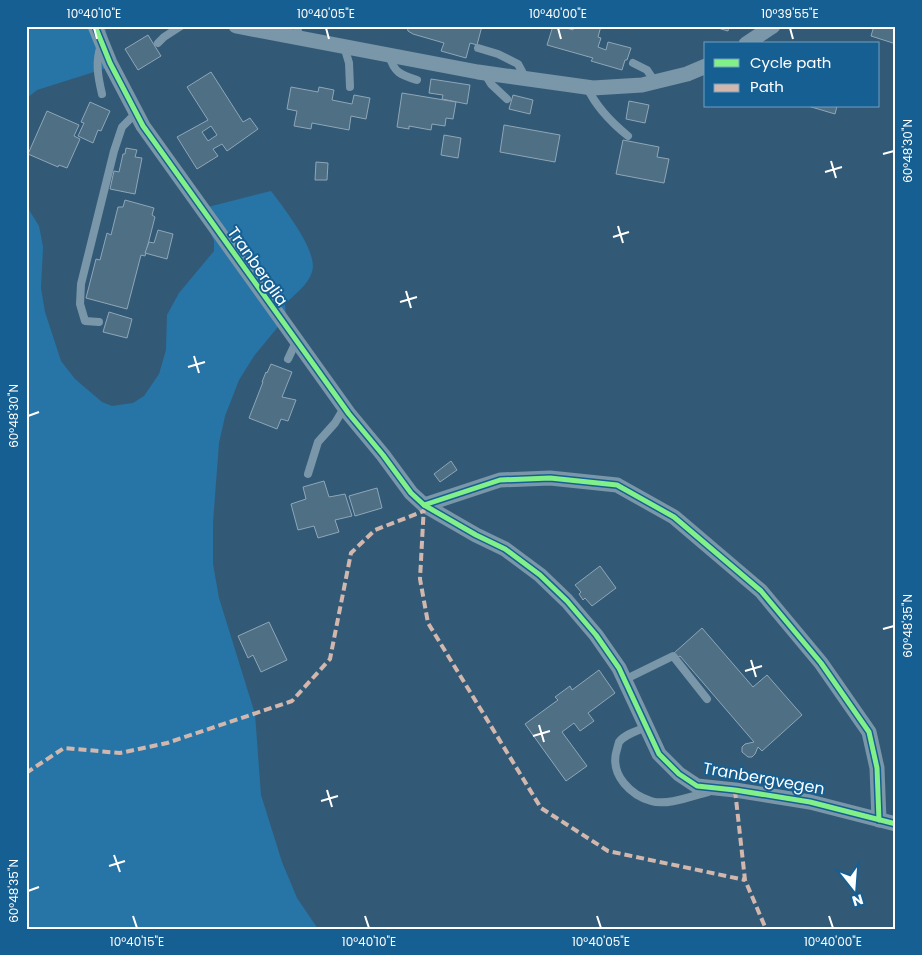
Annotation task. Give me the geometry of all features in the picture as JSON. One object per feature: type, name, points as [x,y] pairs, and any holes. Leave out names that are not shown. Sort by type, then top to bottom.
[{"type":"street","name":"Tranberglia","points":[[95,26],[110,63],[143,126],[344,408],[384,455],[411,493],[424,505]]},
{"type":"street","points":[[236,26],[298,32],[344,46],[389,55],[484,73],[588,88],[642,85],[687,74],[704,67]]},
{"type":"street","points":[[749,42],[771,27]]},
{"type":"street","points":[[424,505],[500,480],[550,478],[617,485],[674,517],[761,591],[821,663],[869,732],[877,768],[879,820]]},
{"type":"street","name":"Tranbergvegen","points":[[424,505],[476,535],[505,549],[540,576],[567,601],[596,634],[619,668],[659,754],[679,774],[697,786],[810,802],[896,824]]},
{"type":"lane","points":[[158,43],[181,26]]},
{"type":"lane","points":[[102,44],[98,55],[97,71],[102,94]]},
{"type":"lane","points":[[344,46],[349,62],[350,87]]},
{"type":"lane","points":[[478,48],[498,54],[518,64],[526,79]]},
{"type":"lane","points":[[389,55],[392,66],[402,76],[417,80]]},
{"type":"lane","points":[[633,63],[647,70],[655,82]]},
{"type":"lane","points":[[484,73],[491,84],[507,99]]},
{"type":"lane","points":[[588,88],[594,101],[616,126],[628,136]]},
{"type":"lane","points":[[99,322],[85,321],[80,304],[81,284],[119,135],[122,127],[136,113]]},
{"type":"lane","points":[[288,359],[296,342]]},
{"type":"lane","points":[[308,474],[318,442],[335,423],[344,408]]},
{"type":"lane","points":[[624,680],[673,656],[707,699]]},
{"type":"lane","points":[[646,727],[632,733],[619,743],[614,763],[621,780],[634,793],[653,802],[674,801],[719,788]]},
{"type":"shaded area","points":[[26,26],[105,26],[113,66],[37,90],[26,99]]},
{"type":"shaded area","points":[[271,191],[299,230],[310,253],[313,263],[312,272],[304,285],[285,304],[286,317],[254,356],[239,380],[225,416],[219,443],[213,523],[213,564],[219,598],[255,714],[261,795],[282,862],[297,898],[318,929],[26,929],[26,205],[39,226],[43,247],[41,288],[45,312],[61,361],[75,379],[102,402],[112,406],[133,403],[144,396],[159,374],[166,350],[167,315],[179,293],[214,251],[214,241],[205,220],[208,207]]},
{"type":"building","points":[[407,26],[482,26],[477,45],[470,43],[466,58],[441,51],[444,43],[413,34],[408,31]]},
{"type":"building","points":[[553,26],[573,30],[574,26],[601,26],[598,37],[601,38],[598,47],[606,50],[608,42],[631,48],[622,70],[591,61],[593,58],[547,45]]},
{"type":"building","points":[[711,26],[729,26],[728,31]]},
{"type":"building","points":[[874,26],[896,26],[896,44],[871,36]]},
{"type":"building","points":[[148,35],[161,56],[138,70],[125,49]]},
{"type":"building","points":[[211,72],[243,122],[250,118],[258,129],[227,151],[222,144],[213,149],[218,156],[197,169],[177,137],[208,120],[187,87]],"holes":[[[211,126],[217,135],[208,141],[202,132]]]},
{"type":"building","points":[[431,79],[470,85],[467,104],[442,99],[443,95],[429,93]]},
{"type":"building","points":[[291,87],[318,92],[319,87],[334,90],[332,100],[352,104],[354,95],[370,98],[366,119],[351,116],[349,130],[312,123],[311,129],[294,126],[297,111],[287,109]]},
{"type":"building","points":[[402,93],[456,102],[453,119],[446,118],[445,126],[432,124],[431,130],[409,126],[409,129],[397,127]]},
{"type":"building","points":[[513,95],[533,100],[530,114],[509,109]]},
{"type":"building","points":[[629,101],[649,105],[645,123],[626,119]]},
{"type":"building","points":[[90,102],[110,111],[101,131],[98,130],[93,143],[78,136],[84,123],[81,122]]},
{"type":"building","points":[[815,108],[836,108],[835,114]]},
{"type":"building","points":[[47,111],[79,125],[74,136],[80,139],[67,168],[59,165],[58,167],[28,154]]},
{"type":"building","points":[[504,125],[560,135],[555,162],[500,152]]},
{"type":"building","points":[[444,135],[461,138],[458,158],[441,155]]},
{"type":"building","points":[[623,140],[659,147],[657,157],[669,159],[664,183],[616,174]]},
{"type":"building","points":[[126,148],[137,150],[135,157],[142,158],[135,194],[110,189],[114,171],[119,172]]},
{"type":"building","points":[[316,162],[328,163],[327,180],[315,180]]},
{"type":"building","points":[[125,200],[154,208],[152,215],[155,217],[145,256],[141,255],[127,309],[86,298],[96,259],[100,260],[107,233],[111,235],[118,207],[123,207]]},
{"type":"building","points":[[158,230],[173,234],[167,259],[145,253],[149,242],[154,243]]},
{"type":"building","points":[[109,312],[132,319],[127,338],[103,332]]},
{"type":"building","points":[[271,364],[292,372],[282,397],[296,400],[288,421],[281,419],[277,429],[249,418],[266,372]]},
{"type":"building","points":[[451,461],[457,470],[440,482],[434,474]]},
{"type":"building","points":[[324,481],[329,497],[345,494],[352,516],[335,520],[339,532],[318,538],[314,526],[298,530],[291,504],[306,499],[303,487]]},
{"type":"building","points":[[377,488],[382,508],[355,516],[349,496]]},
{"type":"building","points":[[600,566],[616,588],[592,606],[585,598],[583,600],[579,594],[581,592],[575,585]]},
{"type":"building","points":[[269,622],[287,660],[261,672],[253,655],[248,658],[238,636]]},
{"type":"building","points":[[702,628],[753,687],[767,675],[802,715],[762,751],[758,747],[752,757],[748,757],[742,752],[742,747],[745,744],[754,742],[680,656],[678,657],[674,653]]},
{"type":"building","points":[[599,670],[615,693],[588,713],[594,721],[580,731],[574,723],[562,732],[587,766],[566,781],[525,724],[558,700],[555,697],[570,686],[572,690]]},
{"type":"marked path","points":[[424,505],[420,579],[428,623],[541,808],[608,851],[745,880]]},
{"type":"marked path","points":[[26,773],[64,748],[120,753],[167,743],[292,701],[330,659],[351,553],[375,530],[424,511]]},
{"type":"marked path","points":[[735,790],[745,880],[766,929]]},
{"type":"cycle path","points":[[95,26],[110,63],[143,126],[349,414],[411,493],[424,505],[476,535],[505,549],[540,575],[567,601],[596,635],[619,668],[659,754],[679,774],[697,786],[810,802],[896,824]]},
{"type":"cycle path","points":[[424,505],[500,480],[550,478],[617,485],[674,517],[761,591],[821,663],[869,732],[877,768],[879,820]]}]
